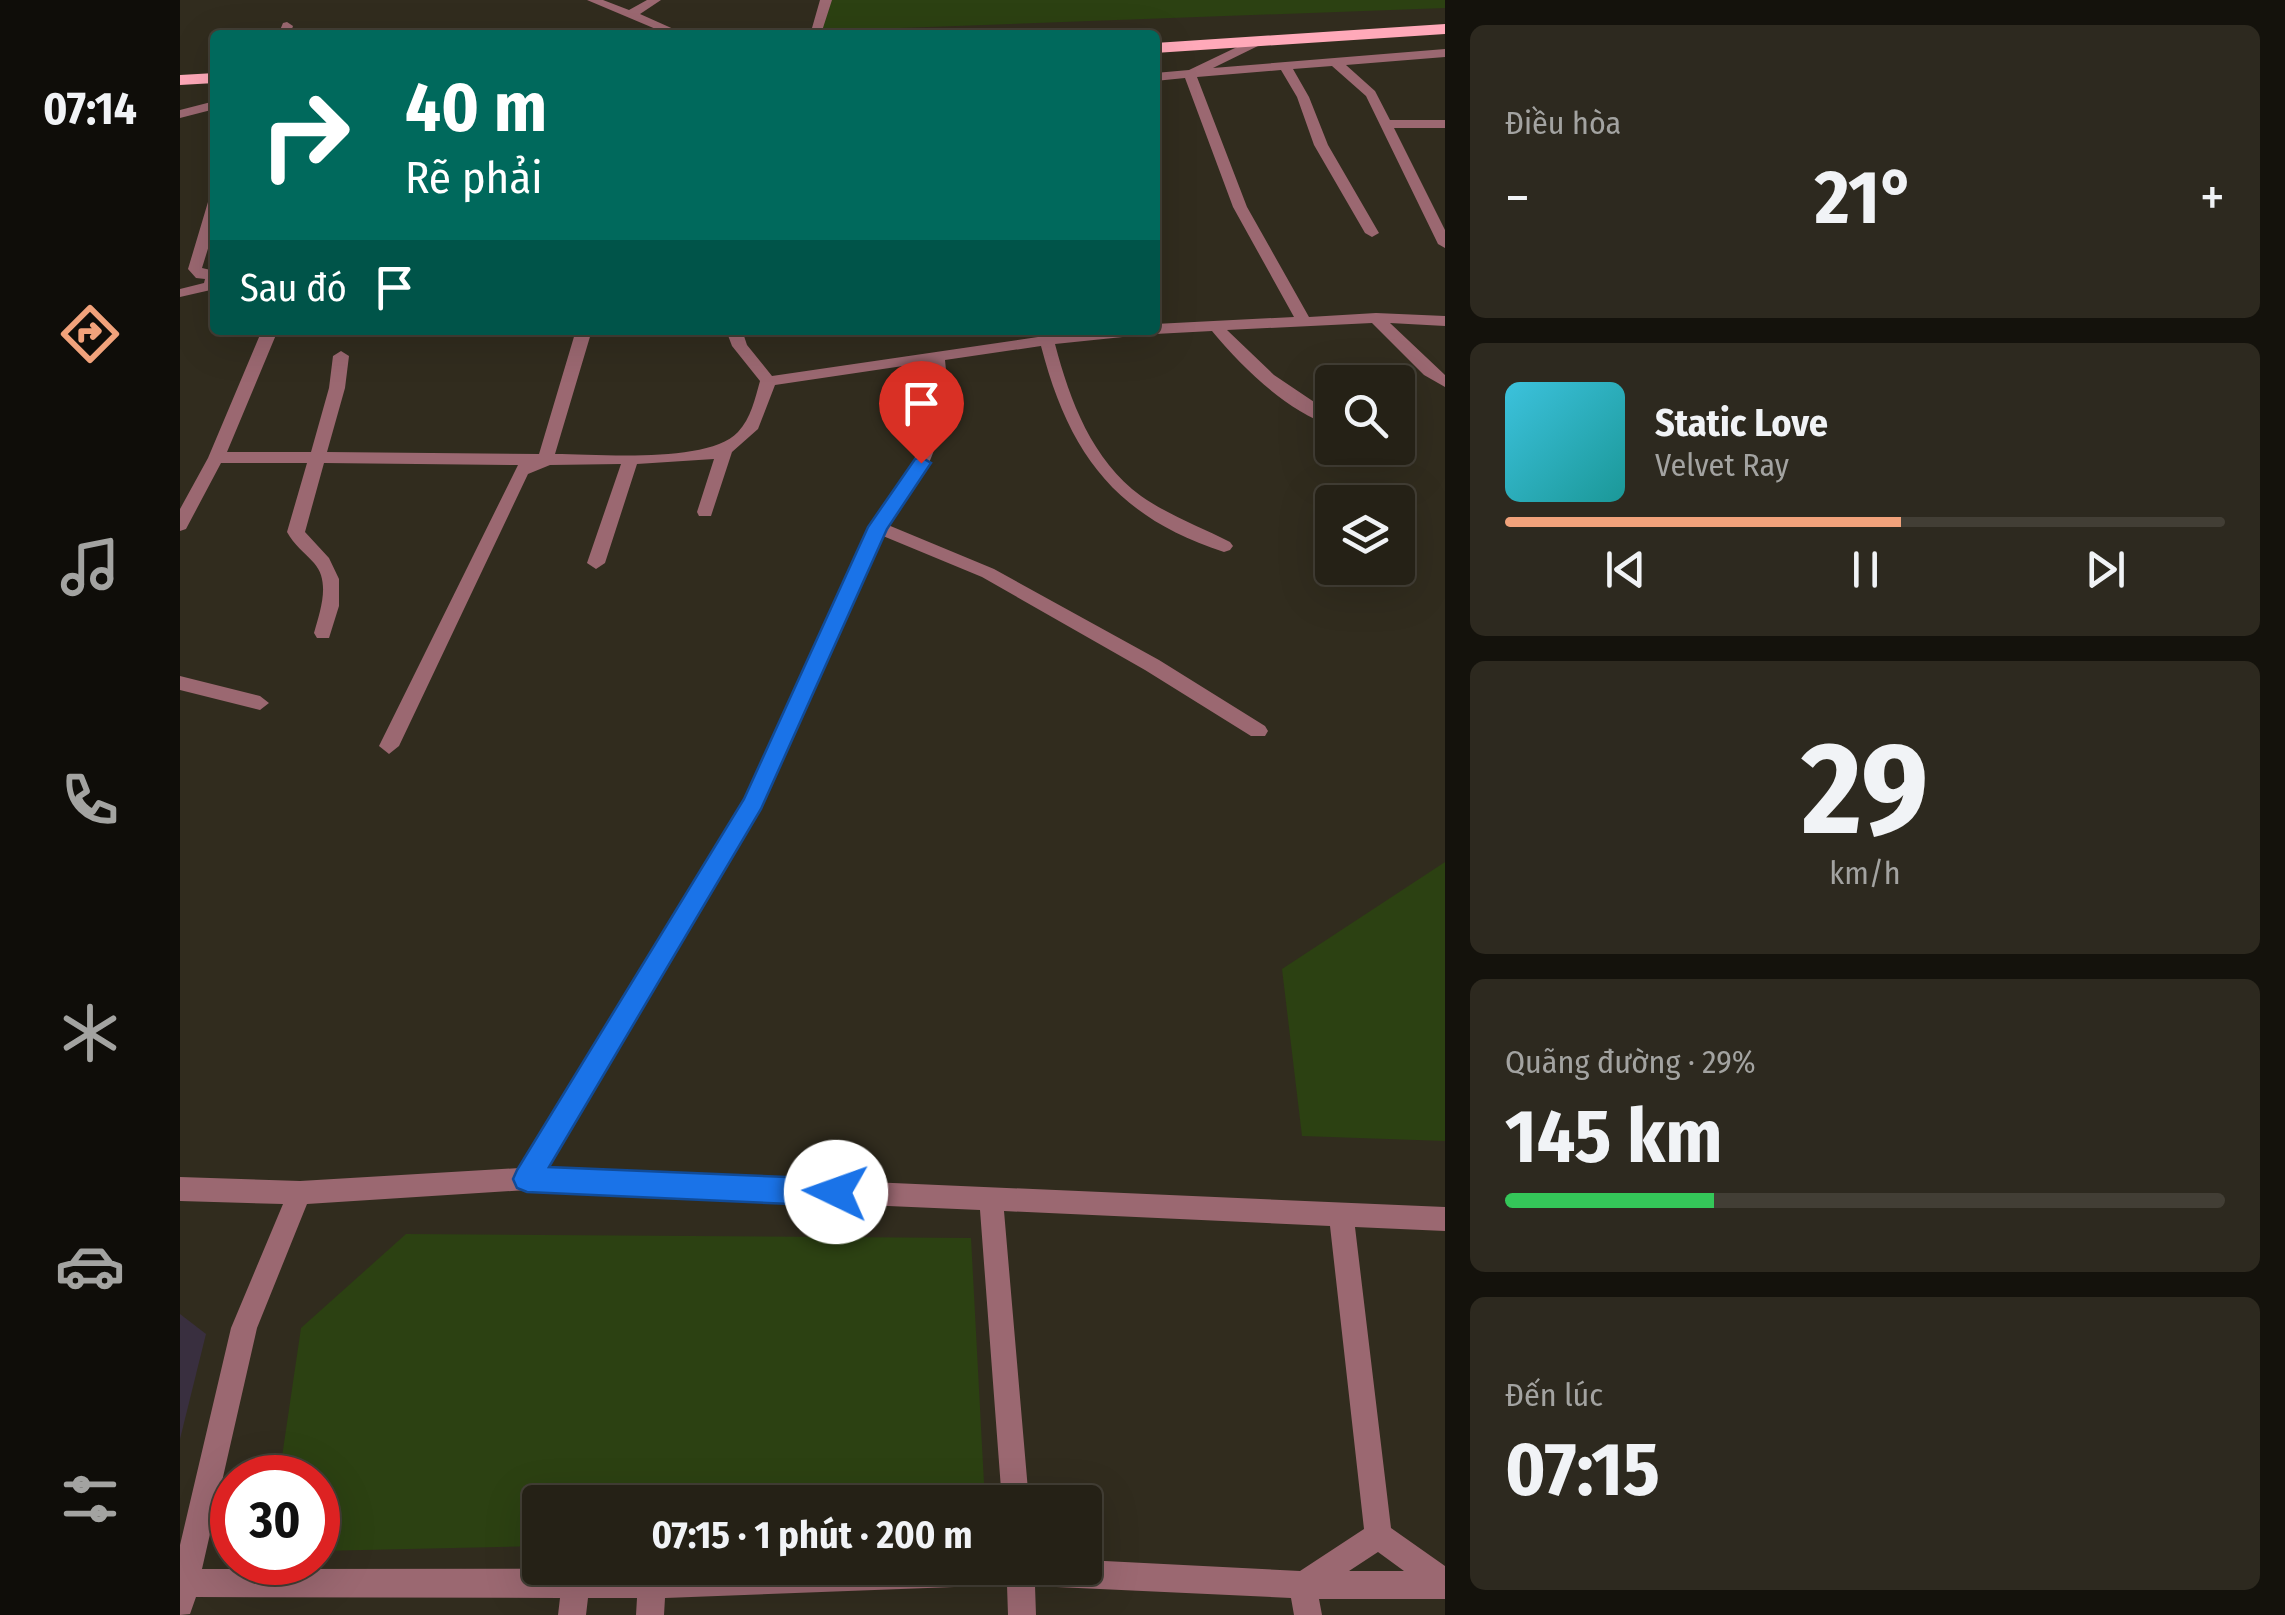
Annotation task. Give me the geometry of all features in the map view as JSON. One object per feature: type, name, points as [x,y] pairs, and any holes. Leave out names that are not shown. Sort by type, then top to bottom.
[{"type":"main road","points":[[1160,48],[1445,29]]},
{"type":"main road","points":[[180,80],[210,78]]},
{"type":"street","points":[[593,0],[668,30]]},
{"type":"street","points":[[630,15],[655,0]]},
{"type":"street","points":[[817,30],[826,0]]},
{"type":"street","points":[[1190,74],[1258,42]]},
{"type":"street","points":[[1160,77],[1445,52]]},
{"type":"street","points":[[1333,60],[1372,94],[1445,244]]},
{"type":"street","points":[[1284,65],[1303,97],[1321,145],[1372,233]]},
{"type":"street","points":[[1190,74],[1240,207],[1305,323]]},
{"type":"street","points":[[180,117],[210,107]]},
{"type":"street","points":[[180,117],[210,119]]},
{"type":"street","points":[[1386,124],[1445,124]]},
{"type":"street","points":[[210,220],[196,269],[201,275],[210,275]]},
{"type":"street","points":[[180,293],[210,286]]},
{"type":"street","points":[[1376,318],[1429,372],[1445,382]]},
{"type":"street","points":[[1160,329],[1376,318],[1445,321]]},
{"type":"street","points":[[1214,324],[1242,357],[1293,401],[1315,412]]},
{"type":"street","points":[[180,526],[216,458],[268,335]]},
{"type":"street","points":[[545,461],[583,335]]},
{"type":"street","points":[[736,335],[768,381]]},
{"type":"street","points":[[768,381],[937,359],[1041,335]]},
{"type":"street","points":[[1045,335],[1062,397],[1099,464],[1134,498],[1224,546]]},
{"type":"street","points":[[323,633],[332,601],[331,580],[325,564],[296,534],[341,356]]},
{"type":"street","points":[[527,1179],[753,803],[878,527],[921,463],[942,410],[937,359]]},
{"type":"street","points":[[704,512],[725,450],[756,424],[768,381]]},
{"type":"street","points":[[216,458],[545,461],[725,450]]},
{"type":"street","points":[[596,562],[631,458]]},
{"type":"street","points":[[389,746],[521,470],[545,461]]},
{"type":"street","points":[[878,527],[988,573],[1152,665],[1258,731]]},
{"type":"street","points":[[180,683],[260,702]]},
{"type":"street","points":[[180,1189],[300,1193],[527,1179],[1445,1219]]},
{"type":"street","points":[[300,1193],[244,1328],[182,1594],[537,1585]]},
{"type":"street","points":[[991,1199],[1014,1485]]},
{"type":"street","points":[[1341,1215],[1378,1536],[1445,1584]]},
{"type":"street","points":[[1303,1584],[1378,1536]]},
{"type":"street","points":[[1102,1573],[1303,1584],[1445,1584]]},
{"type":"street","points":[[1303,1584],[1308,1615]]},
{"type":"street","points":[[572,1615],[576,1585]]},
{"type":"street","points":[[650,1615],[652,1585]]},
{"type":"street","points":[[1021,1585],[1022,1615]]},
{"type":"shaded area","points":[[180,1314],[206,1334],[180,1439]]},
{"type":"green space","points":[[826,0],[1445,0],[1445,8],[817,30]]},
{"type":"green space","points":[[1445,862],[1445,1141],[1302,1136],[1282,969]]},
{"type":"green space","points":[[406,1234],[971,1238],[984,1485],[522,1485],[522,1546],[340,1551],[340,1455],[282,1455],[301,1328]]},
{"type":"route","points":[[836,1192],[527,1179],[753,803],[878,527],[921,463]]}]
